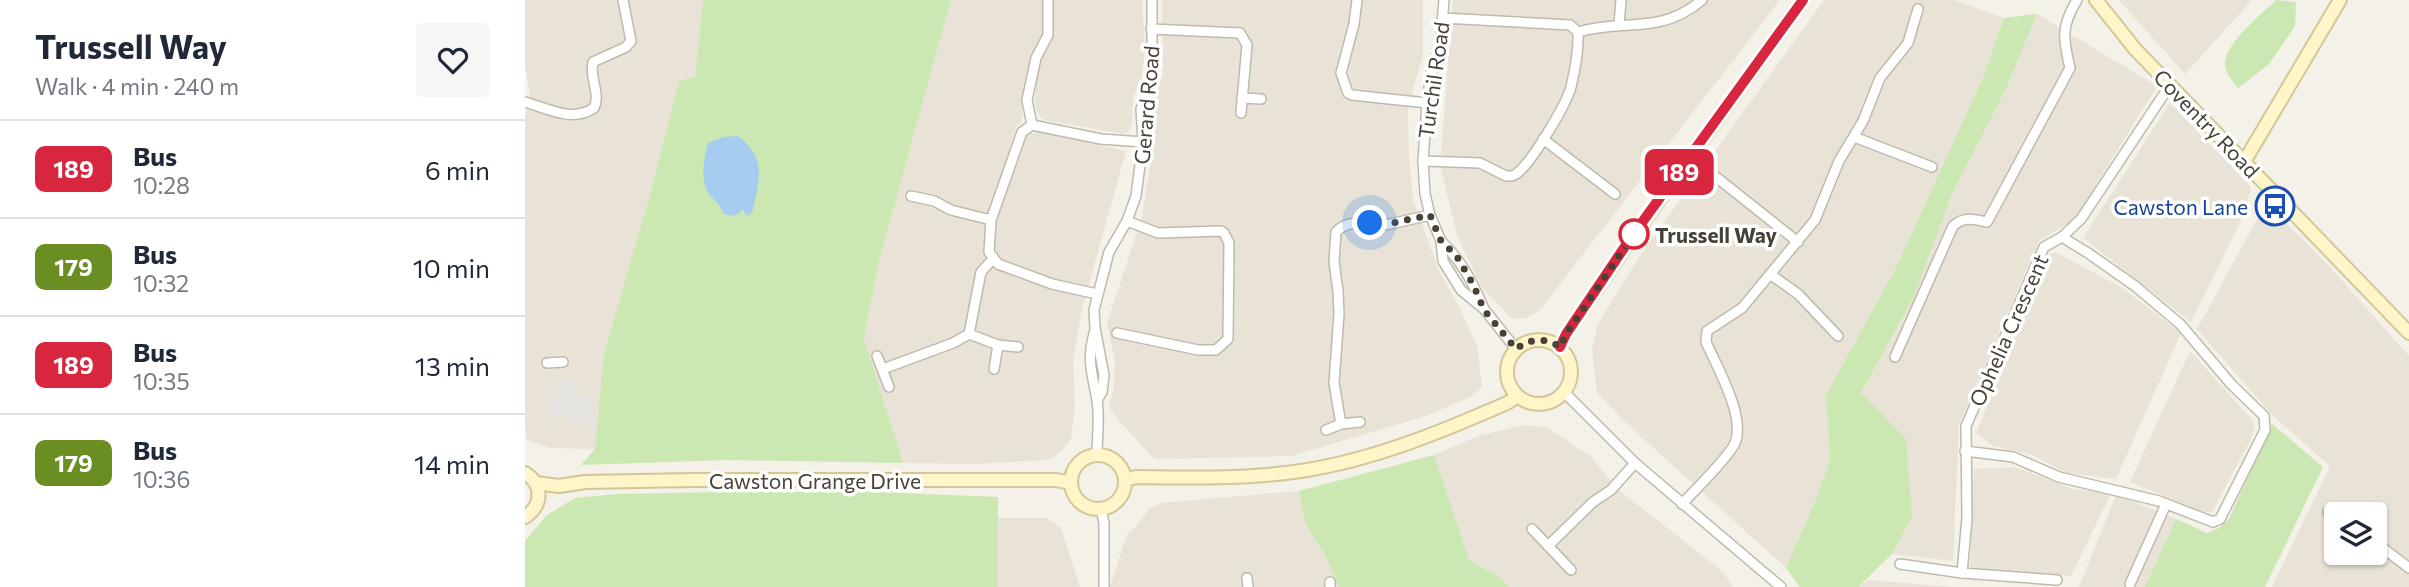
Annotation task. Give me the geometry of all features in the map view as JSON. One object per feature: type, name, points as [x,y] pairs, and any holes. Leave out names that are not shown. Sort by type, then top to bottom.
[{"type":"street","points":[[525,102],[566,115],[580,114],[594,108],[597,101],[591,76],[593,62],[626,47],[631,41],[623,0]]},
{"type":"street","points":[[1032,125],[1027,100],[1036,58],[1048,34],[1048,0]]},
{"type":"street","name":"Gerard Road","points":[[1097,455],[1097,400],[1090,359],[1095,328],[1094,310],[1109,252],[1127,221],[1136,196],[1143,142],[1141,110],[1152,75],[1152,0]]},
{"type":"street","points":[[1357,0],[1355,24],[1341,73],[1348,93],[1427,103]]},
{"type":"street","name":"Turchil Road","points":[[1444,0],[1440,47],[1431,74],[1427,103],[1423,161],[1425,194],[1441,241],[1443,261],[1461,290],[1484,310],[1516,349]]},
{"type":"street","points":[[1619,25],[1621,0]]},
{"type":"street","points":[[1578,32],[1595,27],[1641,26],[1675,19],[1702,0]]},
{"type":"street","points":[[1560,347],[1630,239],[1803,0]]},
{"type":"street","points":[[1895,356],[1953,226],[1958,221],[1969,218],[1987,222],[2070,68],[2065,23],[2077,0]]},
{"type":"street","name":"Coventry Road","points":[[2096,0],[2135,49],[2409,333]]},
{"type":"street","points":[[2244,162],[2340,0]]},
{"type":"street","points":[[1682,504],[1734,446],[1738,432],[1737,414],[1706,342],[1707,331],[1742,308],[1815,220],[1839,161],[1854,137],[1880,78],[1908,43],[1918,9]]},
{"type":"street","points":[[1443,18],[1570,25],[1578,32]]},
{"type":"street","points":[[1151,29],[1240,33],[1247,45],[1241,113]]},
{"type":"street","points":[[1423,161],[1480,163],[1501,175],[1511,177],[1527,163],[1570,89],[1578,32]]},
{"type":"street","name":"Ophelia Crescent","points":[[1962,573],[1967,518],[1966,426],[2044,247],[2062,237],[2081,219],[2170,85]]},
{"type":"street","points":[[1242,97],[1261,99]]},
{"type":"street","points":[[1097,293],[1052,284],[998,264],[989,252],[991,220],[1022,132],[1032,125],[1101,139],[1143,142]]},
{"type":"street","points":[[1854,137],[1932,167]]},
{"type":"street","points":[[1543,139],[1615,194]]},
{"type":"street","points":[[1716,177],[1798,242]]},
{"type":"street","points":[[911,196],[991,220]]},
{"type":"street","points":[[1341,424],[1334,383],[1339,314],[1333,262],[1336,232],[1353,223],[1388,224],[1430,215]]},
{"type":"street","points":[[1117,333],[1198,350],[1216,350],[1228,339],[1229,243],[1224,233],[1158,233],[1127,221]]},
{"type":"street","points":[[1965,451],[2013,457],[2059,478],[2117,489],[2213,522],[2220,519],[2265,430],[2264,416],[2231,384],[2180,324],[2135,286],[2062,237]]},
{"type":"street","points":[[883,369],[953,343],[969,334],[981,272],[993,259]]},
{"type":"street","points":[[1770,274],[1798,294],[1838,336]]},
{"type":"street","points":[[969,334],[998,345],[1018,347]]},
{"type":"street","points":[[1543,339],[1560,347],[1571,364],[1565,392],[1551,402],[1542,404],[1525,401],[1518,396],[1507,377],[1509,362],[1516,349],[1524,343],[1543,339]]},
{"type":"street","points":[[994,369],[998,345]]},
{"type":"street","points":[[877,356],[889,387]]},
{"type":"street","points":[[547,363],[563,362]]},
{"type":"street","points":[[1565,392],[1635,463],[1780,587]]},
{"type":"street","points":[[1125,480],[1136,477],[1220,478],[1317,468],[1403,446],[1518,396]]},
{"type":"street","points":[[1326,430],[1341,424],[1360,422]]},
{"type":"street","points":[[1097,455],[1113,459],[1119,465],[1125,480],[1121,496],[1101,509],[1081,502],[1071,483],[1081,461],[1097,455]]},
{"type":"street","points":[[1548,546],[1593,502],[1611,490],[1635,463]]},
{"type":"street","points":[[525,473],[536,483],[538,504]]},
{"type":"street","name":"Cawston Grange Drive","points":[[536,483],[559,486],[585,482],[692,480],[965,480],[1071,483]]},
{"type":"street","points":[[525,517],[559,486]]},
{"type":"street","points":[[2130,584],[2166,504]]},
{"type":"street","points":[[1101,509],[1104,523],[1104,587]]},
{"type":"street","points":[[1532,529],[1571,570]]},
{"type":"street","points":[[2387,551],[2409,568]]},
{"type":"street","points":[[1900,564],[1962,573],[2056,580]]},
{"type":"shaded area","points":[[525,0],[703,0],[695,77],[679,81],[647,206],[595,449],[550,448],[527,440],[525,117],[530,94],[525,65]]},
{"type":"shaded area","points":[[951,0],[1142,0],[1145,48],[1142,76],[1133,98],[1130,130],[1123,134],[1045,120],[1038,114],[1035,105],[1036,86],[1024,84],[1021,122],[1017,125],[1010,147],[1021,149],[1025,138],[1040,132],[1126,151],[1082,309],[1073,361],[1075,406],[1071,439],[1061,452],[1048,460],[973,464],[903,463],[864,338],[879,261]]},
{"type":"shaded area","points":[[1162,0],[1423,0],[1423,55],[1408,107],[1413,199],[1439,271],[1477,345],[1482,387],[1472,396],[1426,416],[1291,456],[1154,459],[1120,422],[1109,407],[1115,361],[1107,323],[1142,217],[1152,153],[1154,102],[1163,74]]},
{"type":"shaded area","points":[[1453,0],[1780,0],[1539,311],[1526,318],[1512,319],[1483,289],[1457,236],[1440,165]]},
{"type":"shaded area","points":[[1824,0],[1954,0],[2004,18],[1984,75],[1897,266],[1826,395],[1830,460],[1786,568],[1626,423],[1597,393],[1592,349],[1598,324],[1639,257]]},
{"type":"shaded area","points":[[2119,0],[2252,0],[2185,74]]},
{"type":"shaded area","points":[[2037,14],[2157,86],[2075,219],[2039,241],[1959,425],[1953,561],[1892,554],[1912,517],[1861,393],[1914,296],[1953,192],[2005,91]]},
{"type":"shaded area","points":[[2170,103],[2251,187],[2245,212],[2191,322],[2083,238]]},
{"type":"shaded area","points":[[2266,203],[2328,265],[2409,356],[2409,587],[2272,587],[2330,466],[2274,417],[2197,329]]},
{"type":"shaded area","points":[[2055,252],[2121,287],[2181,333],[2116,479],[2067,473],[2030,454],[1993,446],[1976,433],[2049,256]]},
{"type":"shaded area","points":[[2190,351],[2253,421],[2254,427],[2252,437],[2212,512],[2204,512],[2130,482]]},
{"type":"shaded area","points":[[571,378],[574,397],[594,397],[594,423],[565,425],[565,415],[550,417],[550,398],[556,397],[555,381]]},
{"type":"shaded area","points":[[1524,425],[1548,428],[1589,455],[1619,490],[1723,572],[1733,587],[1509,587],[1501,578],[1469,560],[1434,455],[1478,436]]},
{"type":"shaded area","points":[[2015,467],[2073,489],[2111,493],[2071,576],[1970,567],[1974,469]]},
{"type":"shaded area","points":[[1299,491],[1305,523],[1327,559],[1339,587],[1110,587],[1127,534],[1137,526],[1149,509],[1161,503]]},
{"type":"shaded area","points":[[2116,495],[2176,519],[2145,587],[2079,587]]},
{"type":"shaded area","points":[[998,518],[1046,518],[1061,528],[1080,587],[998,587]]},
{"type":"shaded area","points":[[1868,580],[1953,587],[1858,587]]},
{"type":"green space","points":[[703,0],[951,0],[879,261],[864,338],[903,463],[726,460],[581,465],[595,449],[604,354],[647,206],[679,81],[695,77]]},
{"type":"green space","points":[[2276,0],[2296,2],[2295,26],[2269,64],[2238,88],[2226,71],[2227,56],[2237,38]]},
{"type":"green space","points":[[2037,14],[2005,91],[1953,192],[1914,296],[1861,393],[1906,439],[1912,517],[1892,554],[1858,587],[1800,587],[1786,568],[1830,460],[1826,395],[1897,266],[1984,75],[2004,18]]},
{"type":"green space","points":[[2272,424],[2323,467],[2265,587],[2145,587],[2176,519],[2207,533],[2219,528],[2229,519]]},
{"type":"green space","points":[[1434,455],[1469,560],[1501,578],[1509,587],[1339,587],[1327,559],[1305,523],[1299,491]]},
{"type":"green space","points":[[876,492],[998,497],[998,587],[525,587],[525,541],[547,515],[575,498],[617,494]]},
{"type":"water","points":[[738,136],[754,153],[759,171],[752,213],[746,216],[743,209],[735,216],[724,214],[707,190],[703,177],[708,143],[723,137]]},
{"type":"bus line","name":"189","points":[[1560,347],[1630,239],[1803,0]]},
{"type":"place","name":"Cawston Lane","points":[[2275,206]]},
{"type":"place","name":"Trussell Way","points":[[1634,234]]},
{"type":"route","points":[[1370,223],[1388,224],[1430,215],[1441,241],[1456,255],[1484,310],[1516,349],[1524,343],[1543,339],[1560,347],[1566,334],[1634,234]]}]
